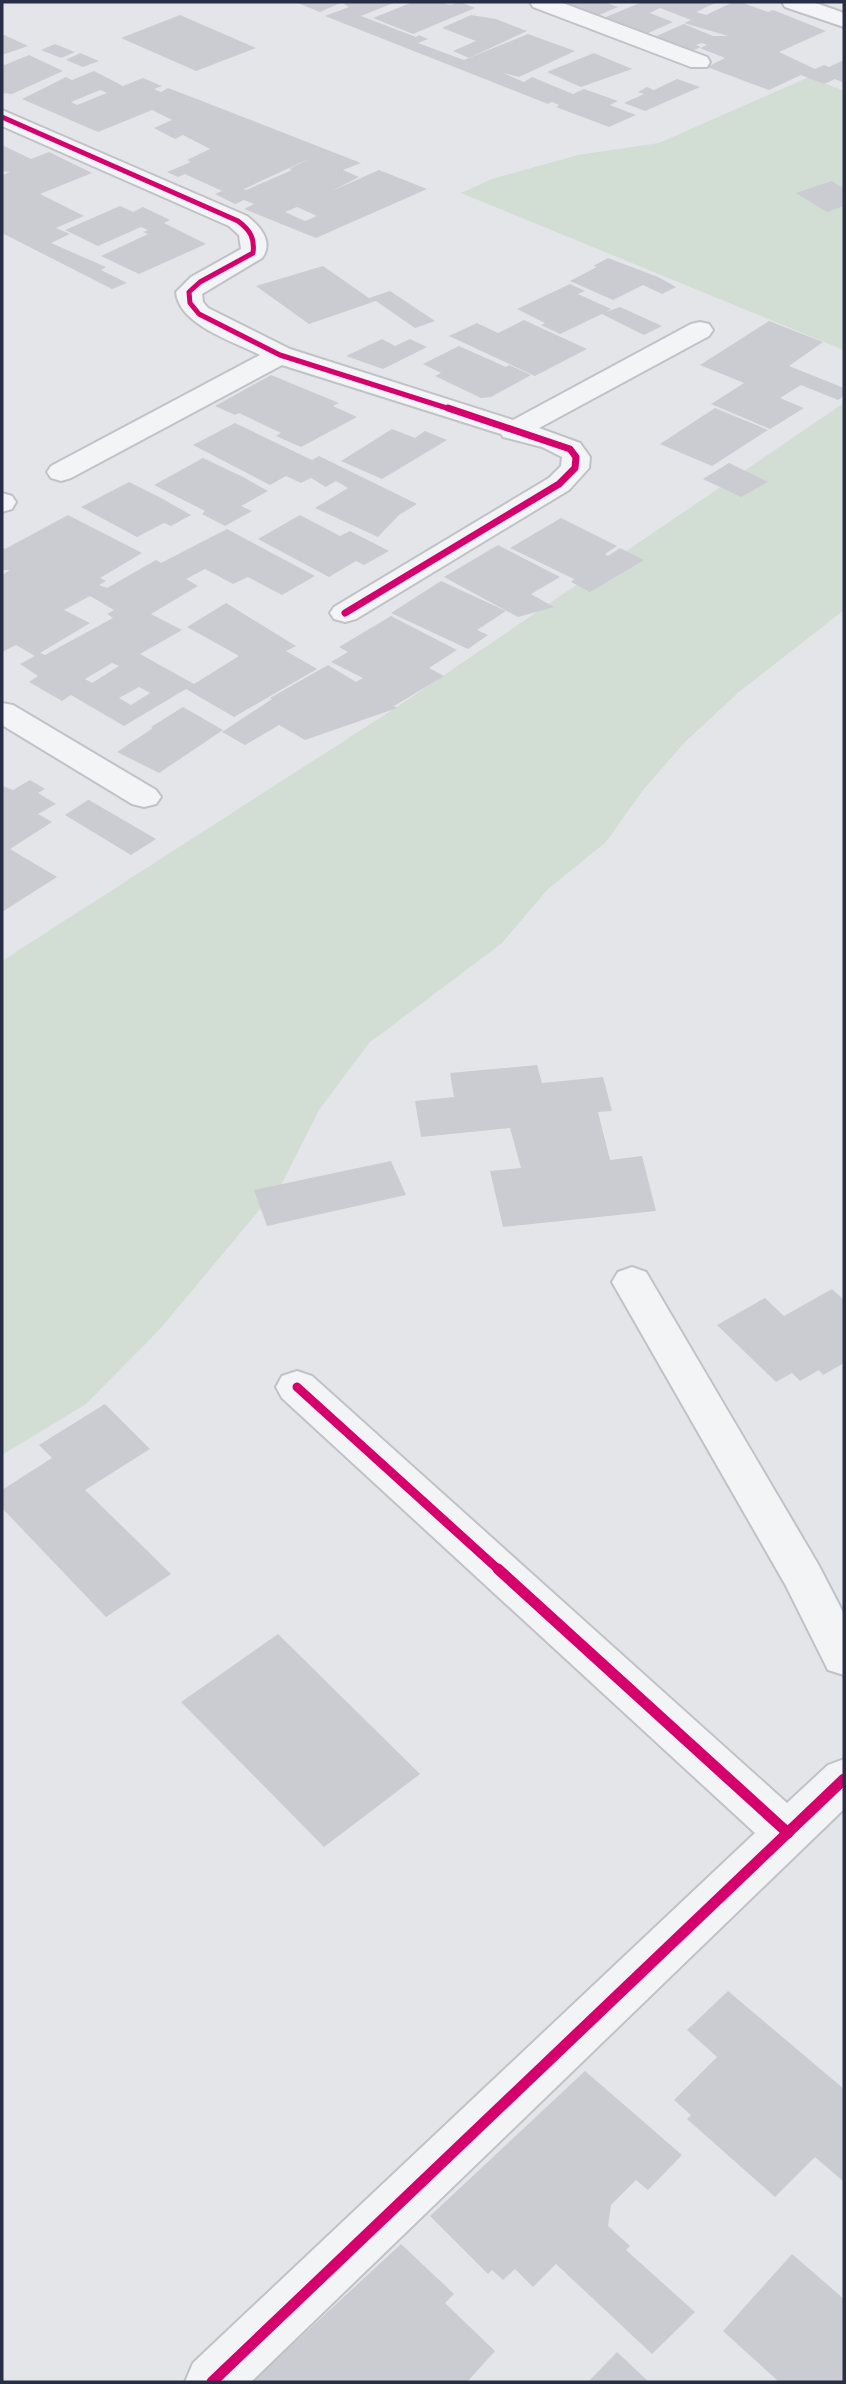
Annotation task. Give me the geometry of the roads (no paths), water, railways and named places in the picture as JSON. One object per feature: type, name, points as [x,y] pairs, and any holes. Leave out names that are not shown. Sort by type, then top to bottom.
[{"type":"street","points":[[541,2],[699,62]]},
{"type":"street","points":[[793,2],[844,20]]},
{"type":"street","points":[[2,117],[238,221],[252,232],[255,241],[253,253],[200,282],[189,292],[190,303],[199,314],[280,355],[513,431],[552,441],[570,449],[576,457],[575,468],[559,484],[345,613]]},
{"type":"street","points":[[513,431],[700,330]]},
{"type":"street","points":[[61,472],[280,355]]},
{"type":"street","points":[[2,712],[144,797]]},
{"type":"street","points":[[632,1282],[803,1576],[844,1657]]},
{"type":"street","points":[[297,1387],[788,1833]]},
{"type":"street","points":[[212,2382],[844,1779]]}]
